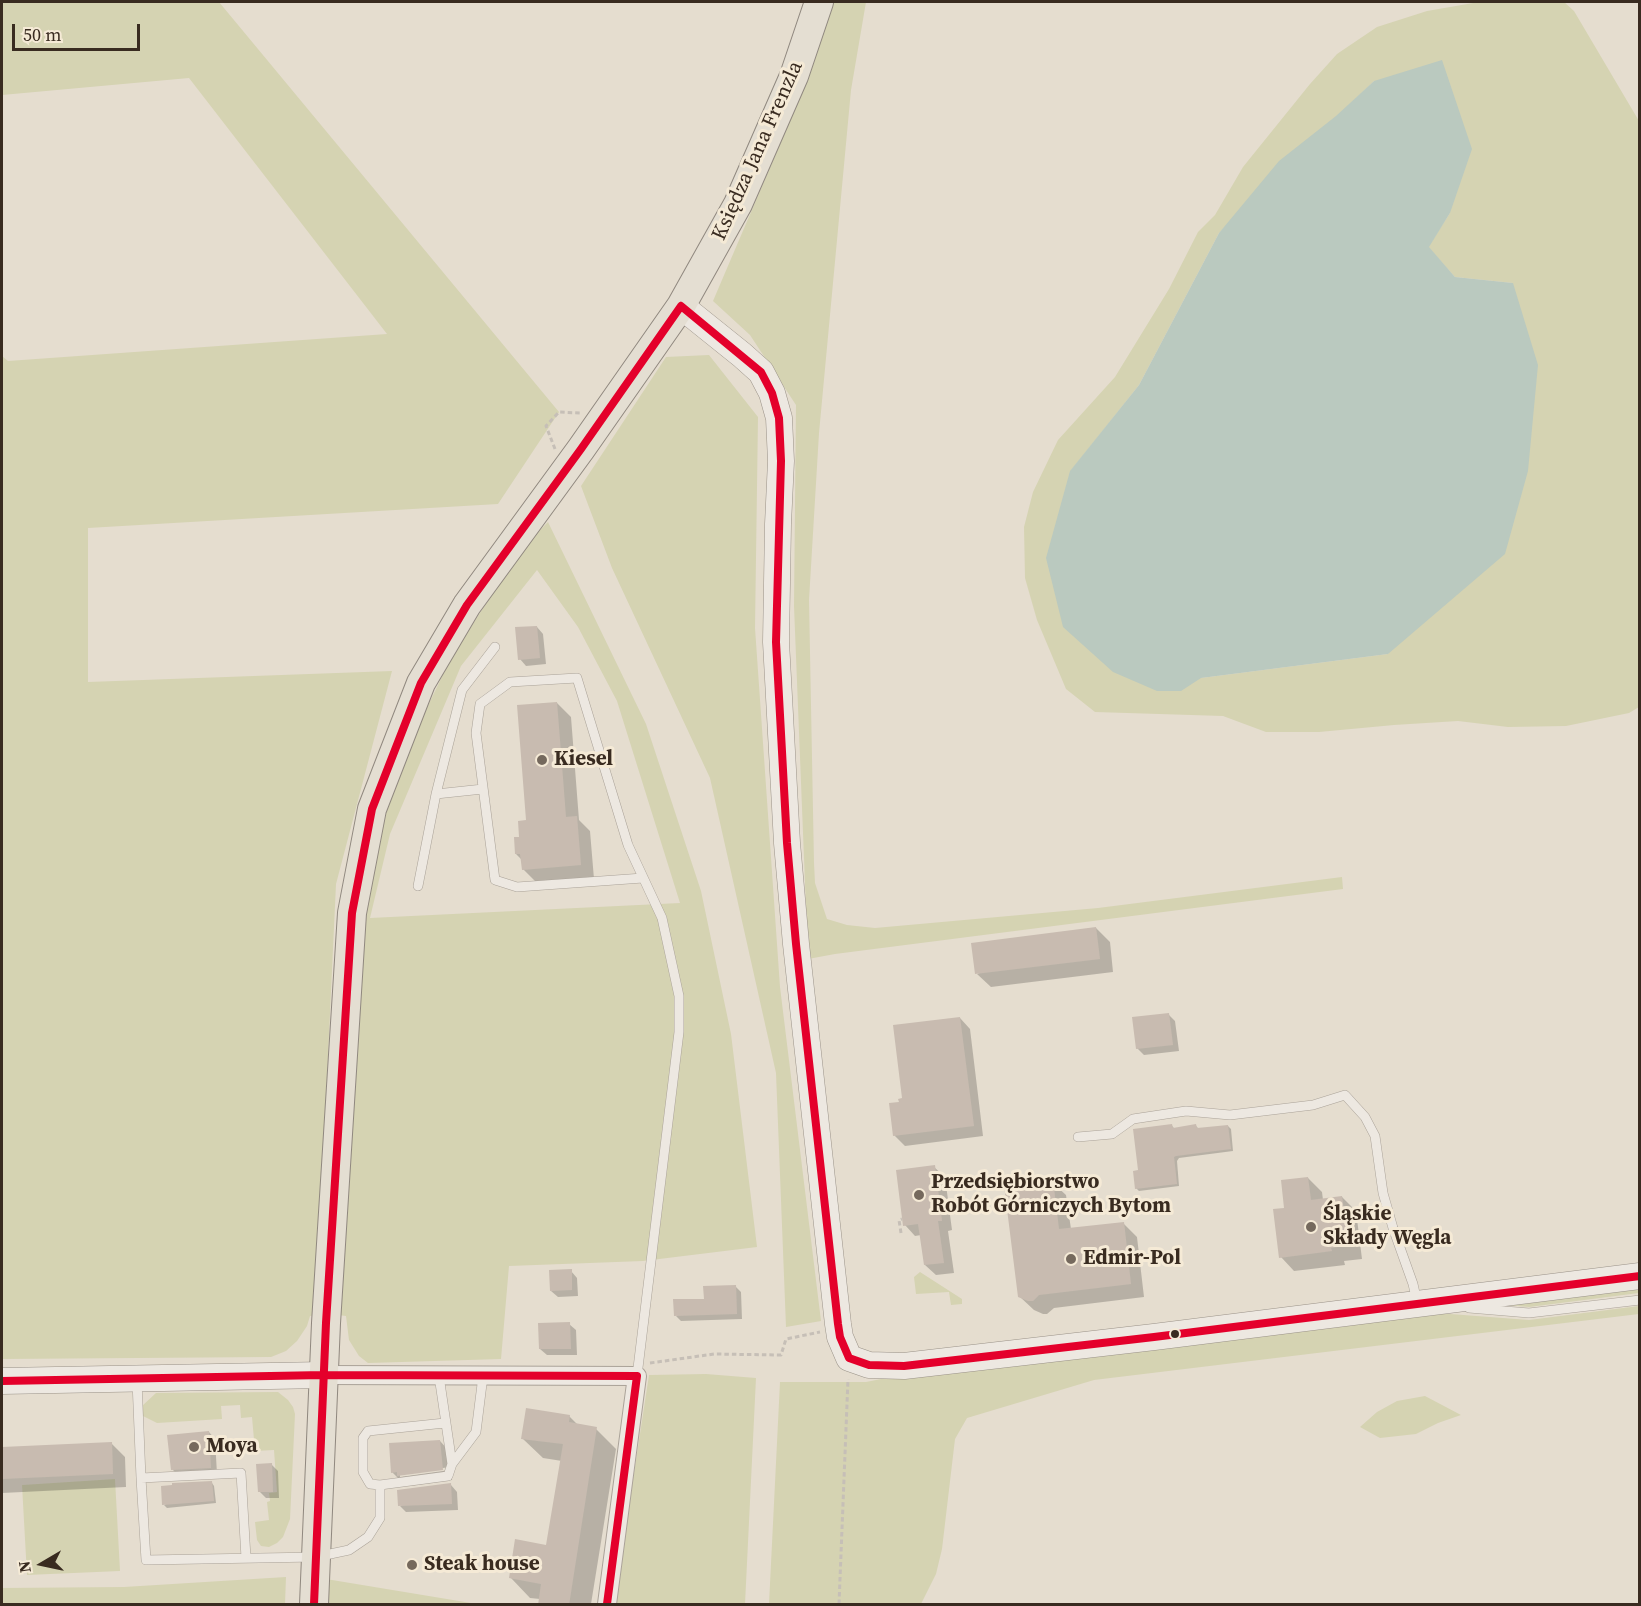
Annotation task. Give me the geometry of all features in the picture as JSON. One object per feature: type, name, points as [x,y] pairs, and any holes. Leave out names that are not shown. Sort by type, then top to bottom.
[{"type":"main road","name":"Księdza Jana Frenzla","points":[[314,1605],[324,1375],[352,913],[372,809],[421,683],[467,605],[515,540],[569,451],[681,306],[738,204],[794,76],[819,2]]},
{"type":"street","points":[[681,306],[760,372],[772,393],[779,418],[782,461],[778,524],[777,642],[788,861],[838,1324],[840,1337],[849,1358],[869,1365],[904,1366],[1640,1276]]},
{"type":"street","points":[[2,1381],[324,1375],[483,1376],[639,1371],[607,1605]]},
{"type":"lane","points":[[418,886],[436,794],[462,690],[495,647]]},
{"type":"lane","points":[[639,1371],[679,1032],[679,996],[662,918],[628,845],[577,678],[510,682],[480,704],[476,733],[495,880],[517,887],[643,878]]},
{"type":"lane","points":[[436,794],[483,789]]},
{"type":"lane","points":[[1078,1137],[1112,1134],[1134,1119],[1144,1117],[1186,1111],[1230,1115],[1313,1105],[1345,1095],[1365,1117],[1375,1136],[1383,1193],[1393,1228],[1413,1284],[1423,1303],[1529,1313],[1640,1300]]},
{"type":"lane","points":[[439,1376],[452,1464]]},
{"type":"lane","points":[[445,1423],[368,1431],[363,1438],[363,1472],[370,1484],[380,1485],[448,1476],[452,1464],[476,1432],[483,1376]]},
{"type":"lane","points":[[137,1379],[146,1560],[316,1557],[350,1550],[368,1537],[380,1518],[380,1485]]},
{"type":"lane","points":[[141,1478],[242,1473],[246,1557]]},
{"type":"path","points":[[569,451],[546,426],[559,411],[589,414]]},
{"type":"path","points":[[901,1233],[899,1220],[903,1219]]},
{"type":"path","points":[[639,1371],[714,1354],[781,1355],[786,1339],[820,1332],[822,1338]]},
{"type":"path","points":[[839,1605],[849,1358]]},
{"type":"shaded area","points":[[2,2],[219,2],[559,412],[498,504],[88,528],[88,682],[392,671],[336,884],[316,1315],[310,1316],[307,1326],[297,1341],[286,1351],[271,1357],[2,1359],[2,356],[8,361],[387,334],[189,78],[2,95]]},
{"type":"shaded area","points":[[830,2],[866,2],[851,90],[819,433],[809,600],[815,883],[827,919],[847,925],[875,928],[1098,908],[1342,877],[1343,889],[808,959],[794,606],[796,405],[750,335],[713,301],[789,123]]},
{"type":"shaded area","points":[[1479,2],[1564,2],[1574,11],[1639,121],[1639,707],[1629,713],[1566,726],[1508,727],[1458,721],[1319,732],[1266,732],[1223,716],[1095,712],[1066,689],[1037,620],[1025,578],[1024,527],[1033,492],[1058,440],[1115,377],[1169,289],[1198,232],[1215,215],[1243,167],[1310,84],[1337,54],[1377,27],[1427,11]],"holes":[[[1374,81],[1450,213],[1428,247],[1455,277],[1513,283],[1388,654],[1201,678],[1070,472],[1139,385],[1219,233]]]},
{"type":"shaded area","points":[[1442,60],[1472,149],[1450,213],[1429,247],[1455,277],[1513,283],[1538,365],[1528,471],[1505,554],[1388,654],[1201,678],[1181,691],[1157,691],[1113,672],[1063,627],[1046,558],[1070,471],[1139,385],[1219,233],[1279,161],[1336,116],[1374,81]]},
{"type":"shaded area","points":[[709,355],[758,417],[755,628],[780,987],[821,1321],[786,1327],[776,1073],[710,778],[612,568],[581,486],[666,357]]},
{"type":"shaded area","points":[[548,522],[646,724],[701,891],[731,1034],[757,1247],[643,1261],[509,1266],[501,1359],[368,1363],[359,1356],[349,1340],[346,1316],[338,1315],[363,917],[378,827],[408,747],[451,658],[521,549]],"holes":[[[537,570],[578,627],[617,701],[680,903],[370,918],[390,834],[461,666]]]},
{"type":"shaded area","points":[[920,1272],[962,1299],[962,1304],[951,1305],[949,1292],[916,1294],[914,1277]]},
{"type":"shaded area","points":[[1639,1286],[1639,1293],[1529,1307],[1507,1305]]},
{"type":"shaded area","points":[[1639,1306],[1639,1314],[1094,1380],[967,1418],[955,1439],[942,1549],[936,1574],[921,1604],[769,1604],[780,1382],[866,1382],[906,1374],[1424,1312],[1529,1320]]},
{"type":"shaded area","points":[[706,1374],[756,1378],[745,1604],[614,1604],[649,1375]]},
{"type":"shaded area","points":[[278,1392],[288,1400],[295,1414],[290,1519],[283,1537],[269,1547],[261,1546],[257,1540],[255,1522],[269,1520],[267,1502],[270,1501],[269,1493],[277,1492],[274,1450],[255,1451],[252,1417],[241,1418],[240,1405],[221,1406],[222,1419],[157,1423],[143,1416],[141,1411],[142,1406],[156,1393]]},
{"type":"shaded area","points":[[1425,1396],[1461,1415],[1416,1434],[1380,1438],[1360,1427],[1377,1412],[1397,1401]]},
{"type":"shaded area","points":[[115,1479],[120,1571],[27,1575],[22,1485]]},
{"type":"shaded area","points":[[286,1577],[285,1604],[2,1604],[2,1588],[124,1587]]},
{"type":"shaded area","points":[[326,1579],[477,1604],[326,1604]]},
{"type":"building","points":[[537,626],[540,658],[518,660],[515,627]]},
{"type":"building","name":"Kiesel","points":[[557,702],[566,817],[577,816],[581,865],[522,870],[520,854],[515,854],[514,837],[519,837],[518,821],[526,820],[517,705]]},
{"type":"building","points":[[1096,927],[1100,959],[975,974],[971,943]]},
{"type":"building","points":[[1169,1013],[1173,1045],[1136,1049],[1132,1017]]},
{"type":"building","points":[[960,1017],[974,1126],[893,1136],[889,1103],[899,1102],[898,1099],[902,1098],[893,1025]]},
{"type":"building","points":[[1172,1124],[1173,1128],[1196,1124],[1197,1128],[1228,1125],[1231,1149],[1176,1156],[1174,1157],[1177,1184],[1135,1189],[1133,1171],[1138,1170],[1133,1129]]},
{"type":"building","name":"Przedsiębiorstwo Robót Górniczych Bytom","points":[[935,1165],[942,1221],[938,1221],[944,1263],[924,1265],[918,1224],[903,1226],[896,1170]]},
{"type":"building","name":"Śląskie Składy Węgla","points":[[1308,1177],[1311,1200],[1342,1196],[1349,1245],[1331,1248],[1332,1251],[1279,1258],[1273,1209],[1284,1208],[1281,1180]]},
{"type":"building","name":"Edmir-Pol","points":[[1053,1180],[1059,1229],[1124,1222],[1131,1284],[1039,1295],[1033,1301],[1018,1297],[1004,1185]]},
{"type":"building","points":[[572,1269],[572,1290],[550,1291],[549,1270]]},
{"type":"building","points":[[736,1285],[737,1314],[674,1316],[673,1299],[704,1299],[703,1286]]},
{"type":"building","points":[[570,1322],[571,1349],[539,1349],[538,1323]]},
{"type":"building","points":[[526,1408],[570,1415],[569,1422],[597,1427],[569,1605],[538,1605],[541,1584],[509,1578],[515,1539],[546,1545],[563,1444],[521,1439]]},
{"type":"building","points":[[209,1431],[211,1468],[171,1470],[167,1435]]},
{"type":"building","points":[[440,1440],[443,1470],[397,1476],[397,1472],[391,1473],[389,1443]]},
{"type":"building","points":[[112,1442],[113,1474],[2,1479],[2,1447]]},
{"type":"building","points":[[272,1463],[273,1492],[258,1492],[256,1464]]},
{"type":"building","points":[[212,1481],[214,1501],[162,1505],[161,1486],[172,1485],[172,1483]]},
{"type":"building","points":[[451,1483],[452,1504],[398,1506],[397,1490]]},
{"type":"transit line","points":[[681,306],[761,372],[772,393],[779,418],[781,461],[776,642],[787,843],[838,1324],[840,1337],[849,1358],[869,1365],[904,1366],[1640,1276]]},
{"type":"transit line","points":[[314,1604],[326,1323],[352,913],[372,809],[421,683],[467,605],[581,449],[681,306]]},
{"type":"transit line","points":[[2,1381],[324,1375],[637,1376]]},
{"type":"transit line","points":[[607,1604],[637,1376]]},
{"type":"place","name":"Kiesel","points":[[542,760]]},
{"type":"place","name":"Przedsiębiorstwo Robót Górniczych Bytom","points":[[919,1195]]},
{"type":"place","name":"Śląskie Składy Węgla","points":[[1311,1227]]},
{"type":"place","name":"Edmir-Pol","points":[[1071,1259]]},
{"type":"place","name":"Moya","points":[[194,1447]]},
{"type":"place","name":"Steak house","points":[[412,1565]]}]
